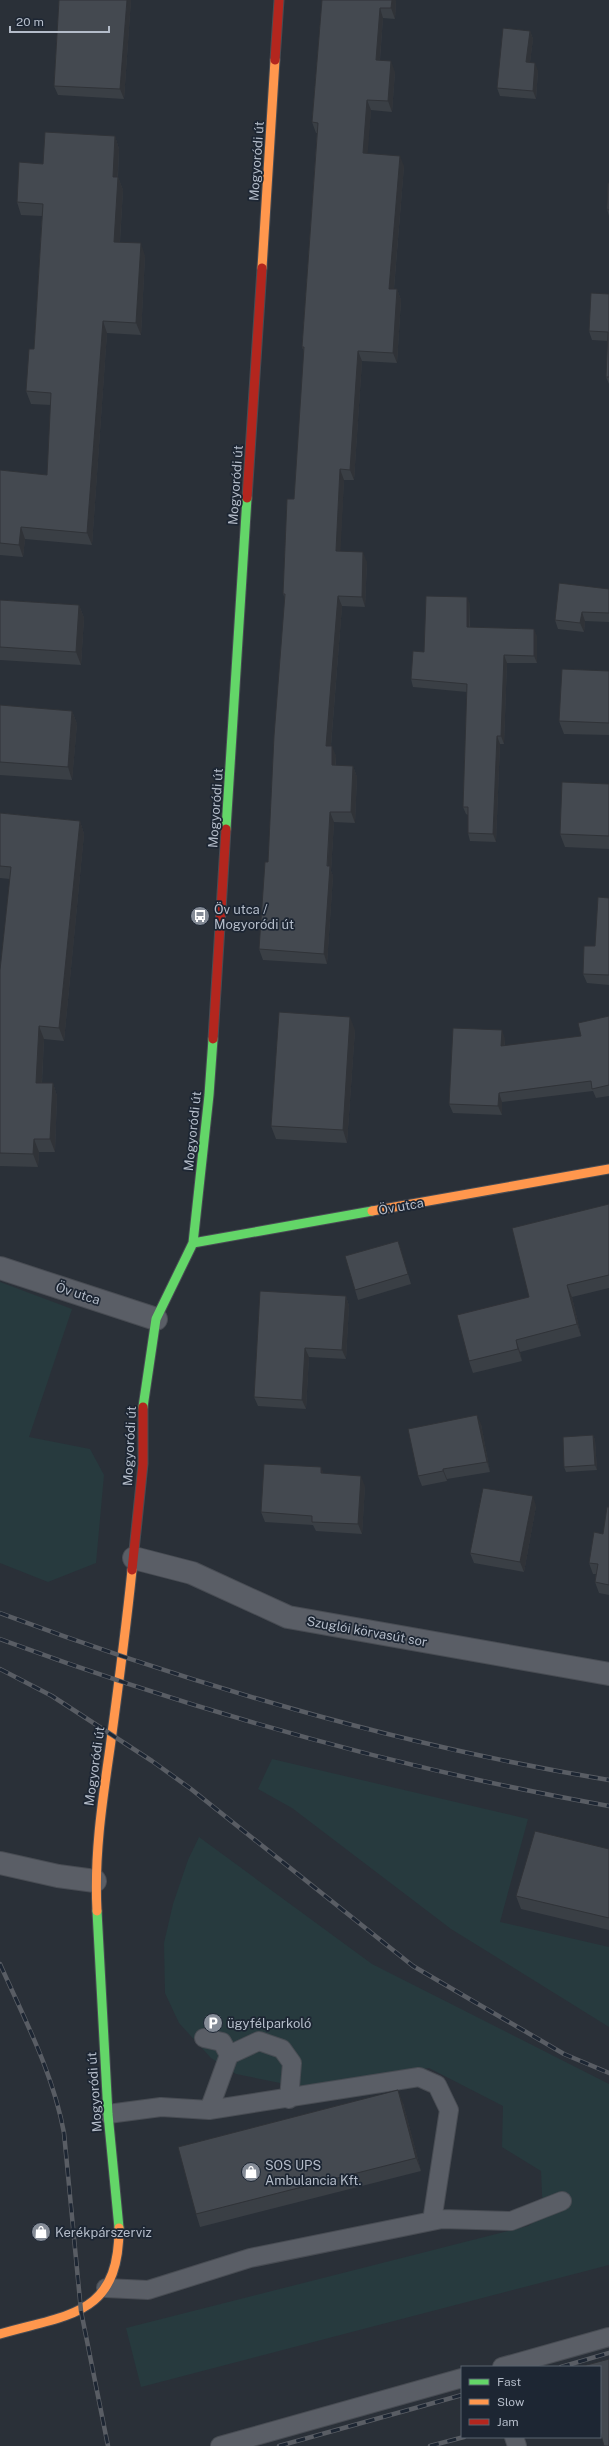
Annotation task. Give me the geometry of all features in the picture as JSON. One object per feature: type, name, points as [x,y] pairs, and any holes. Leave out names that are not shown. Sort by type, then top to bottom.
[{"type":"street","name":"Mogyoródi út","points":[[106,2288],[119,2253],[119,2215],[108,2114],[95,1881],[102,1800],[125,1641],[142,1464],[143,1410],[156,1319],[193,1243],[209,1095],[279,0]]},
{"type":"street","name":"Öv utca","points":[[193,1243],[609,1169]]},
{"type":"street","name":"Öv utca","points":[[0,1268],[156,1319]]},
{"type":"street","name":"Szuglói körvasút sor","points":[[134,1558],[192,1573],[288,1617],[609,1674]]},
{"type":"street","points":[[0,1863],[58,1876],[95,1881]]},
{"type":"street","points":[[0,2334],[81,2311],[94,2302],[106,2288]]},
{"type":"lane","points":[[204,2038],[222,2042],[229,2055]]},
{"type":"lane","points":[[209,2110],[229,2055],[259,2042],[282,2049],[292,2062],[289,2099]]},
{"type":"lane","points":[[108,2114],[161,2107],[209,2110],[289,2099],[419,2077],[437,2085],[449,2110],[432,2221]]},
{"type":"lane","points":[[106,2288],[148,2290],[250,2258],[432,2221],[511,2221],[562,2201]]},
{"type":"lane","points":[[506,2366],[609,2337]]},
{"type":"lane","points":[[220,2446],[269,2440],[461,2378]]},
{"type":"green space","points":[[0,1282],[72,1309],[29,1437],[90,1449],[104,1475],[96,1563],[48,1582],[0,1563]]},
{"type":"green space","points":[[272,1759],[528,1819],[500,1922],[609,1947],[609,2027],[451,1929],[292,1808],[258,1789]]},
{"type":"green space","points":[[199,1837],[372,1964],[609,2084],[609,2265],[141,2387],[126,2328],[528,2226],[543,2216],[541,2171],[502,2147],[503,2106],[429,2068],[315,2090],[236,2074],[211,2058],[179,2023],[165,1993],[164,1943],[173,1904],[188,1860]]},
{"type":"building","points":[[59,0],[127,0],[120,89],[54,86]]},
{"type":"building","points":[[322,0],[392,0],[391,8],[380,8],[376,60],[391,61],[388,101],[367,100],[363,153],[400,156],[389,289],[397,289],[393,353],[358,351],[350,470],[340,469],[336,551],[363,552],[362,597],[338,596],[326,746],[332,746],[332,765],[353,766],[351,812],[330,812],[327,866],[330,866],[324,954],[259,949],[265,862],[268,862],[274,736],[285,594],[283,594],[287,499],[294,499],[304,347],[302,347],[318,123],[312,122]]},
{"type":"building","points":[[503,28],[530,31],[526,62],[535,63],[533,91],[497,88]]},
{"type":"building","points":[[45,132],[115,136],[113,177],[118,177],[114,242],[141,243],[136,323],[103,321],[87,533],[21,527],[19,545],[0,543],[0,470],[47,475],[51,393],[26,391],[29,349],[34,349],[43,204],[17,202],[19,162],[43,164]]},
{"type":"building","points":[[609,183],[609,210],[607,209]]},
{"type":"building","points":[[591,293],[609,294],[609,377],[606,377],[608,332],[589,331]]},
{"type":"building","points":[[559,583],[609,589],[609,613],[582,612],[580,623],[555,620]]},
{"type":"building","points":[[426,596],[467,597],[467,627],[534,629],[534,656],[504,655],[501,736],[497,736],[493,834],[468,833],[468,807],[463,807],[467,684],[411,679],[413,651],[424,652]]},
{"type":"building","points":[[0,600],[79,605],[76,652],[0,647]]},
{"type":"building","points":[[562,669],[609,671],[609,723],[559,721]]},
{"type":"building","points":[[0,705],[72,711],[68,767],[0,762]]},
{"type":"building","points":[[562,782],[609,784],[609,836],[560,834]]},
{"type":"building","points":[[0,813],[80,821],[59,1028],[39,1026],[36,1083],[53,1083],[50,1139],[34,1139],[33,1154],[0,1153],[0,970],[11,867],[0,866]]},
{"type":"building","points":[[598,897],[609,898],[609,975],[583,974],[584,946],[595,946]]},
{"type":"building","points":[[279,1012],[350,1017],[343,1130],[271,1126]]},
{"type":"building","points":[[609,1016],[609,1085],[592,1089],[591,1081],[499,1093],[498,1106],[449,1104],[453,1028],[502,1030],[501,1046],[581,1036],[578,1023]]},
{"type":"building","points":[[609,1204],[609,1275],[567,1285],[577,1324],[516,1340],[518,1349],[469,1361],[457,1315],[529,1297],[512,1228]]},
{"type":"building","points":[[398,1241],[408,1274],[355,1290],[345,1256]]},
{"type":"building","points":[[260,1291],[346,1296],[342,1350],[305,1348],[302,1400],[254,1397]]},
{"type":"building","points":[[477,1415],[487,1462],[443,1469],[443,1471],[418,1476],[408,1429]]},
{"type":"building","points":[[593,1435],[595,1465],[564,1467],[563,1437]]},
{"type":"building","points":[[264,1464],[321,1467],[321,1473],[361,1476],[358,1524],[312,1522],[312,1516],[261,1512]]},
{"type":"building","points":[[483,1488],[533,1496],[520,1562],[470,1553]]},
{"type":"building","points":[[607,1507],[609,1507],[609,1585],[595,1582],[598,1564],[589,1563],[594,1532],[603,1534]]},
{"type":"building","points":[[535,1831],[609,1849],[609,1918],[516,1896]]},
{"type":"building","points":[[398,2090],[416,2158],[196,2214],[178,2147]]},
{"type":"building","points":[[609,2359],[609,2446],[604,2446],[601,2435],[601,2366],[583,2366]]},
{"type":"railway","points":[[0,1613],[149,1665],[300,1711],[454,1750],[609,1780]]},
{"type":"railway","points":[[0,1639],[149,1691],[301,1736],[454,1775],[609,1806]]},
{"type":"railway","points":[[0,1669],[52,1696],[152,1761],[191,1789],[413,1966],[564,2054],[609,2073]]},
{"type":"railway","points":[[0,1964],[46,2068],[64,2133],[81,2311],[108,2446]]},
{"type":"railway","points":[[564,2366],[609,2353]]},
{"type":"railway","points":[[279,2446],[461,2395]]},
{"type":"railway","points":[[430,2446],[461,2438]]},
{"type":"traffic: fast","points":[[226,829],[247,498]]},
{"type":"traffic: fast","points":[[143,1407],[156,1319],[193,1243],[209,1095],[213,1039]]},
{"type":"traffic: fast","points":[[193,1243],[372,1211]]},
{"type":"traffic: fast","points":[[97,1911],[108,2114],[119,2228]]},
{"type":"traffic: slow","points":[[262,268],[275,60]]},
{"type":"traffic: slow","points":[[372,1211],[609,1169]]},
{"type":"traffic: slow","points":[[97,1911],[96,1890],[99,1830],[122,1659],[132,1570]]},
{"type":"traffic: slow","points":[[0,2334],[68,2315],[85,2306],[100,2295],[110,2279],[117,2257],[119,2228]]},
{"type":"traffic: jam","points":[[275,60],[279,0]]},
{"type":"traffic: jam","points":[[247,498],[262,268]]},
{"type":"traffic: jam","points":[[213,1039],[226,829]]},
{"type":"traffic: jam","points":[[132,1570],[143,1464],[143,1407]]},
{"type":"place","name":"Öv utca / Mogyoródi út","points":[[200,916]]},
{"type":"place","name":"ügyfélparkoló","points":[[213,2023]]},
{"type":"place","name":"SOS UPS Ambulancia Kft.","points":[[251,2172]]},
{"type":"place","name":"Kerékpárszerviz","points":[[41,2232]]}]
